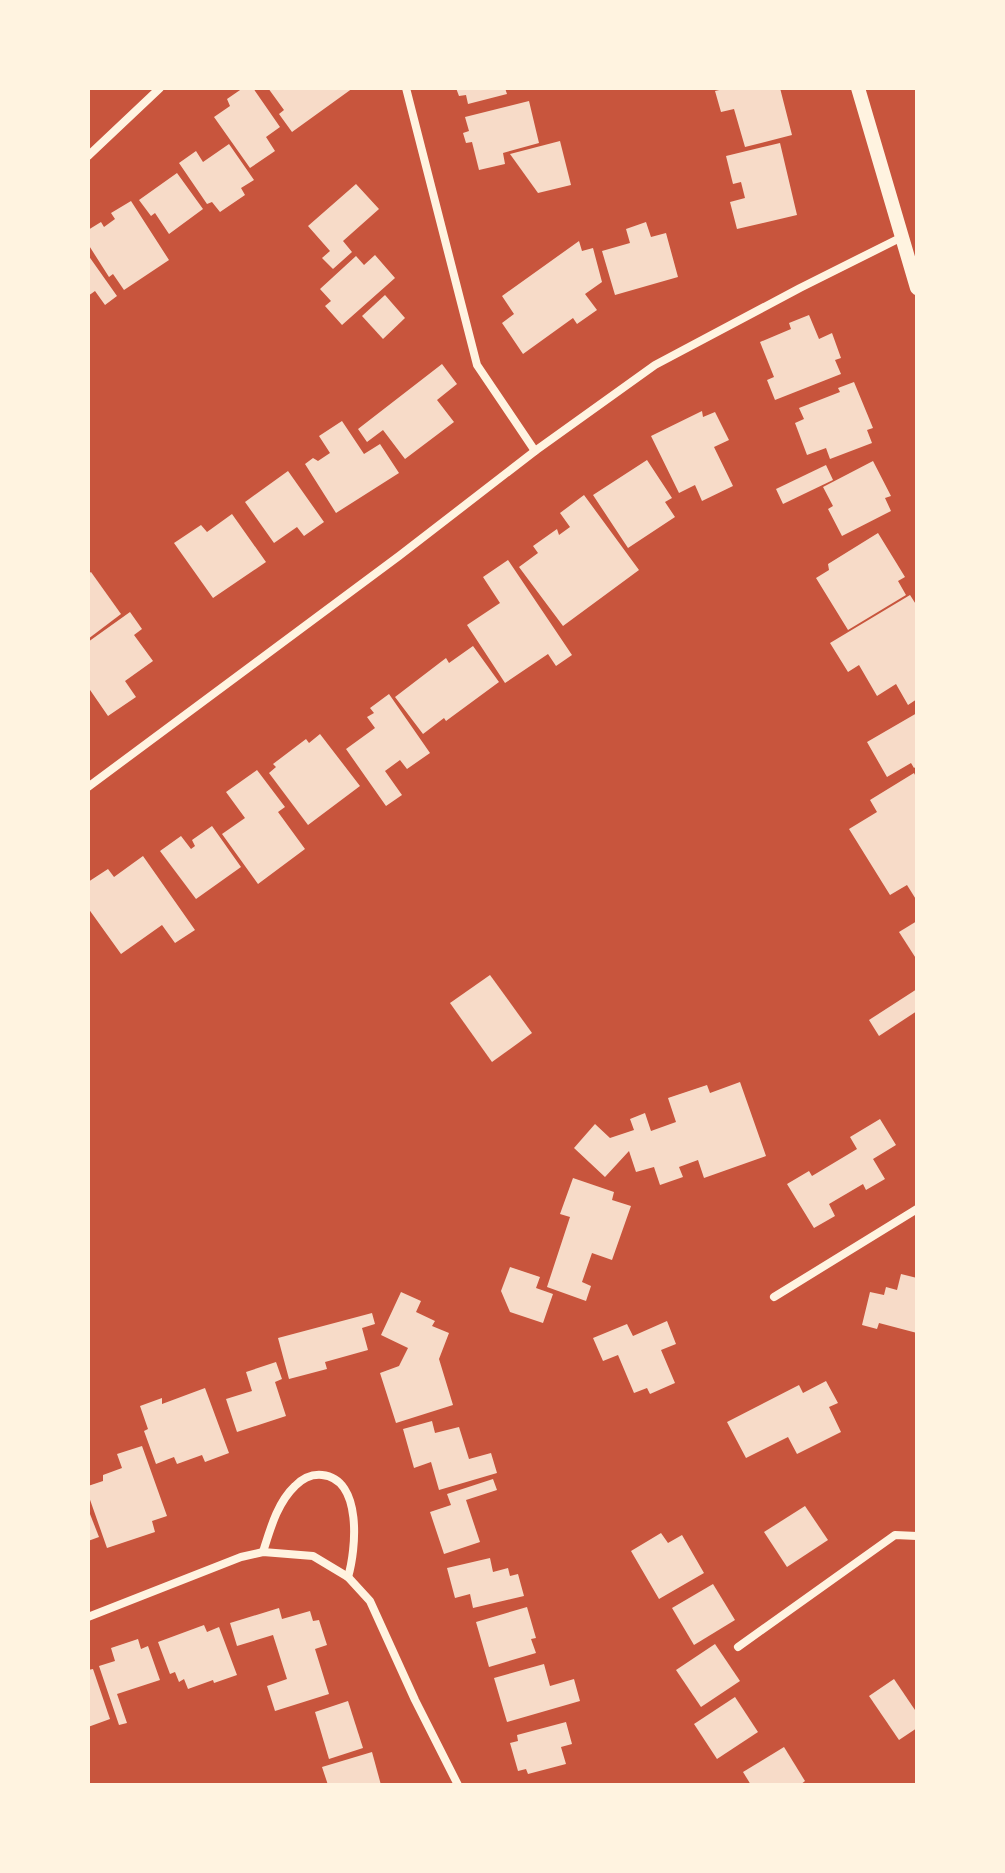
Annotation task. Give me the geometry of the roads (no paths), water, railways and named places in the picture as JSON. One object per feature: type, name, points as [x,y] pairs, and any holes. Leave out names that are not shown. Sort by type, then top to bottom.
[{"type":"street","points":[[88,156],[160,88]]},
{"type":"street","points":[[406,88],[477,365],[535,451]]},
{"type":"street","points":[[858,88],[917,288]]},
{"type":"street","points":[[88,786],[399,556],[535,451],[655,365],[902,237]]},
{"type":"street","points":[[774,1297],[917,1209]]},
{"type":"street","points":[[263,1552],[283,1500],[296,1484],[313,1474],[329,1476],[342,1486],[351,1506],[356,1530],[348,1577]]},
{"type":"street","points":[[738,1647],[895,1535],[917,1536]]},
{"type":"street","points":[[88,1617],[241,1557],[263,1552],[313,1556],[348,1577],[370,1601],[458,1785]]}]
